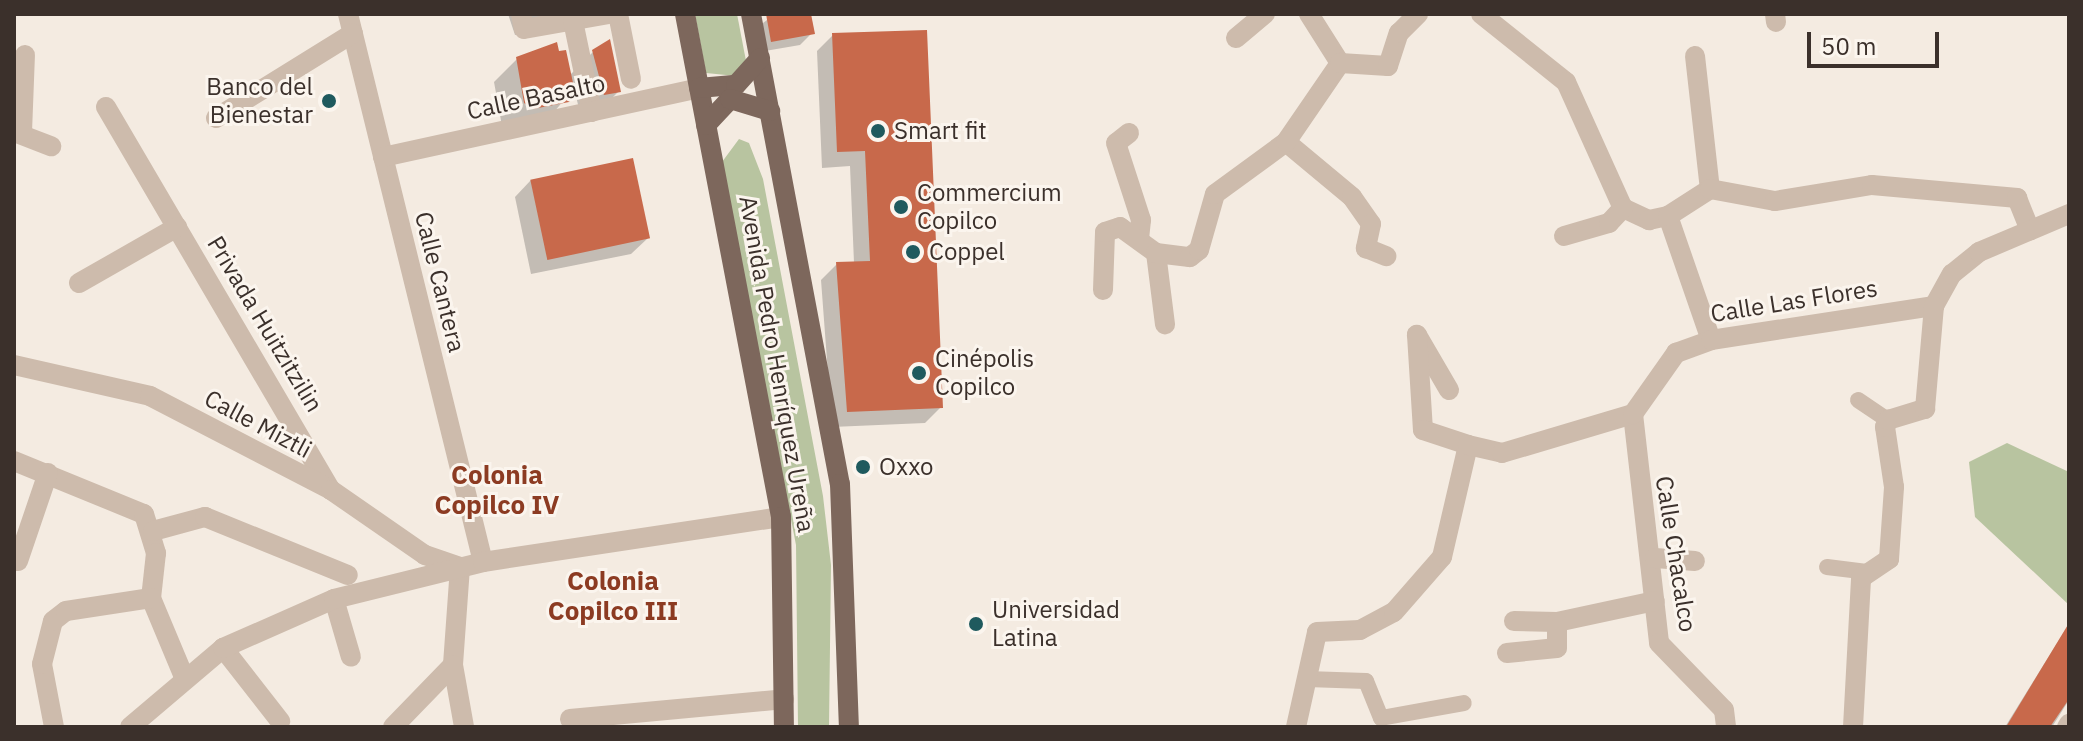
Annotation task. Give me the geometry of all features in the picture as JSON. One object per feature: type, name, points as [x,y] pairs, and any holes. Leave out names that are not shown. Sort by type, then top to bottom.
[{"type":"main road","name":"Avenida Pedro Henríquez Ureña","points":[[685,14],[781,517],[784,727]]},
{"type":"main road","name":"Avenida Pedro Henríquez Ureña","points":[[751,14],[840,484],[849,727]]},
{"type":"main road","points":[[699,88],[736,85],[760,58]]},
{"type":"main road","points":[[706,125],[730,99],[770,111]]},
{"type":"street","points":[[521,14],[524,29],[608,14]]},
{"type":"street","points":[[618,14],[631,79]]},
{"type":"street","points":[[1236,38],[1265,14]]},
{"type":"street","points":[[1309,14],[1340,63]]},
{"type":"street","points":[[1340,63],[1388,66],[1399,33],[1418,14]]},
{"type":"street","points":[[1481,14],[1566,82],[1623,208],[1649,220],[1668,216],[1710,189],[1775,201],[1859,185],[2017,198],[2030,230]]},
{"type":"street","points":[[573,21],[592,112]]},
{"type":"street","points":[[216,118],[351,24]]},
{"type":"street","name":"Calle Cantera","points":[[351,24],[483,562]]},
{"type":"street","points":[[25,55],[18,132],[51,146]]},
{"type":"street","points":[[1695,56],[1710,189]]},
{"type":"street","points":[[1103,290],[1105,232],[1120,227],[1156,253],[1179,258],[1199,250],[1215,194],[1286,142],[1340,63]]},
{"type":"street","name":"Calle Basalto","points":[[383,157],[699,88]]},
{"type":"street","name":"Privada Huitzitzilin","points":[[106,107],[331,490]]},
{"type":"street","points":[[1129,133],[1116,143],[1141,220],[1139,240]]},
{"type":"street","points":[[1286,142],[1352,197],[1371,224],[1366,248],[1386,256]]},
{"type":"street","points":[[1564,236],[1609,223],[1623,208]]},
{"type":"street","points":[[1888,420],[1925,409],[1934,306],[1952,274],[1979,252],[2069,214]]},
{"type":"street","points":[[1668,216],[1711,340]]},
{"type":"street","name":"Privada Huitzitzilin","points":[[79,283],[177,227]]},
{"type":"street","points":[[1156,253],[1165,324]]},
{"type":"street","name":"Calle Las Flores","points":[[1633,414],[1676,353],[1711,340],[1934,306]]},
{"type":"street","points":[[1449,390],[1417,335],[1423,430],[1502,453],[1633,414]]},
{"type":"street","name":"Calle Miztli","points":[[14,365],[150,396],[331,490],[425,555],[460,567]]},
{"type":"street","points":[[1858,400],[1888,420]]},
{"type":"street","name":"Calle Chacalco","points":[[1633,414],[1655,558],[1659,643],[1724,710],[1726,727]]},
{"type":"street","points":[[1827,567],[1865,572],[1889,559],[1888,420]]},
{"type":"street","points":[[1296,727],[1317,632],[1360,630],[1394,612],[1442,557],[1468,445]]},
{"type":"street","points":[[14,461],[132,503],[153,531],[151,598],[184,677]]},
{"type":"street","points":[[18,561],[48,473]]},
{"type":"street","points":[[153,531],[205,517],[348,575]]},
{"type":"street","points":[[136,725],[184,677],[223,648],[334,599],[483,562],[781,517]]},
{"type":"street","points":[[1655,558],[1695,561]]},
{"type":"street","points":[[460,567],[453,665],[464,727]]},
{"type":"street","points":[[1853,727],[1865,572]]},
{"type":"street","points":[[54,727],[42,664],[53,621],[66,611],[151,598]]},
{"type":"street","points":[[334,599],[351,657]]},
{"type":"street","points":[[1514,621],[1557,622],[1599,607],[1655,601]]},
{"type":"street","points":[[1507,653],[1557,648],[1557,622]]},
{"type":"street","points":[[223,648],[280,721]]},
{"type":"street","points":[[393,727],[453,665]]},
{"type":"street","points":[[1307,679],[1366,681],[1381,718],[1464,703]]},
{"type":"street","points":[[570,719],[784,699]]},
{"type":"green space","points":[[695,14],[737,14],[746,61],[736,76],[706,73]]},
{"type":"green space","points":[[739,139],[749,143],[763,179],[823,496],[831,565],[829,727],[798,727],[796,545],[722,162]]},
{"type":"green space","points":[[2007,443],[2069,472],[2069,605],[1975,517],[1969,462]]},
{"type":"building","points":[[766,14],[811,14],[815,34],[771,42]]},
{"type":"building","name":"Commercium Copilco","points":[[927,30],[943,408],[847,412],[836,262],[870,261],[865,151],[837,152],[832,33]]},
{"type":"building","points":[[610,39],[621,92],[604,95],[592,50]]},
{"type":"building","points":[[557,42],[559,51],[566,50],[575,92],[569,102],[533,109],[524,103],[516,57]]},
{"type":"building","points":[[633,158],[650,238],[547,260],[530,180]]},
{"type":"building","points":[[2069,623],[2069,699],[2050,727],[2006,727]]},
{"type":"place","name":"Banco del Bienestar","points":[[329,101]]},
{"type":"place","name":"Smart fit","points":[[878,131]]},
{"type":"place","name":"Commercium Copilco","points":[[901,207]]},
{"type":"place","name":"Coppel","points":[[913,252]]},
{"type":"place","name":"Cinépolis Copilco","points":[[919,373]]},
{"type":"place","name":"Oxxo","points":[[863,467]]},
{"type":"place","name":"Universidad Latina","points":[[976,624]]},
{"type":"district","name":"Colonia Copilco IV","points":[[497,490]]},
{"type":"district","name":"Colonia Copilco III","points":[[613,596]]}]
